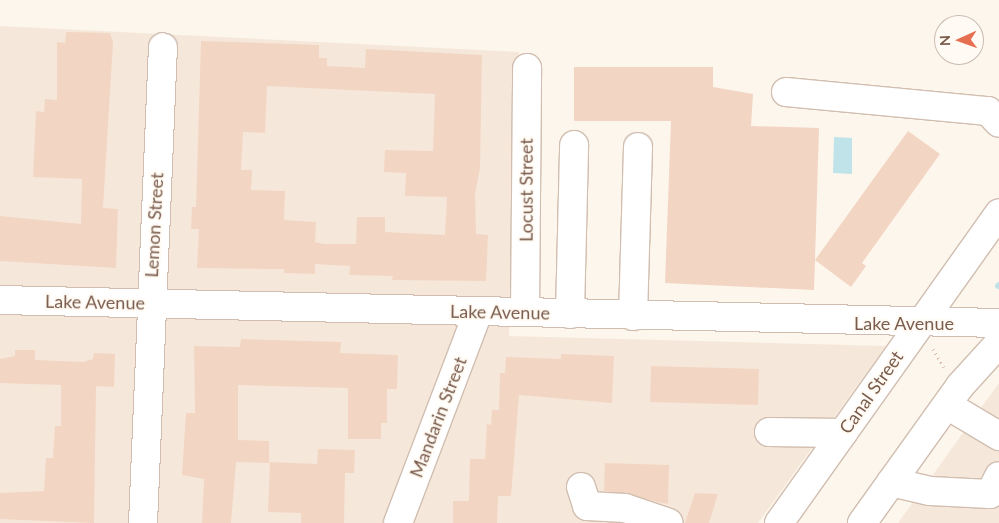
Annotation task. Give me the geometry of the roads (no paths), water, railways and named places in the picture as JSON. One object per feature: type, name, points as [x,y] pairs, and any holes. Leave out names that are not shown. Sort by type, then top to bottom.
[{"type":"street","name":"Lemon Street","points":[[143,523],[163,47]]},
{"type":"street","name":"Locust Street","points":[[525,312],[527,68]]},
{"type":"street","points":[[786,92],[988,110],[999,123]]},
{"type":"street","points":[[570,314],[574,145]]},
{"type":"street","points":[[633,316],[638,147]]},
{"type":"street","name":"Canal Street","points":[[779,523],[999,213]]},
{"type":"street","name":"Lake Avenue","points":[[0,300],[525,312],[919,325],[999,324]]},
{"type":"street","name":"Mandarin Street","points":[[398,523],[478,312]]},
{"type":"street","points":[[862,523],[947,405],[999,343]]},
{"type":"street","points":[[947,405],[999,436]]},
{"type":"street","points":[[769,432],[842,433]]},
{"type":"street","points":[[891,482],[930,491],[990,494],[999,476]]},
{"type":"street","points":[[580,487],[587,506],[625,508],[669,523]]},
{"type":"water","points":[[834,137],[852,138],[852,174],[833,173]]}]
